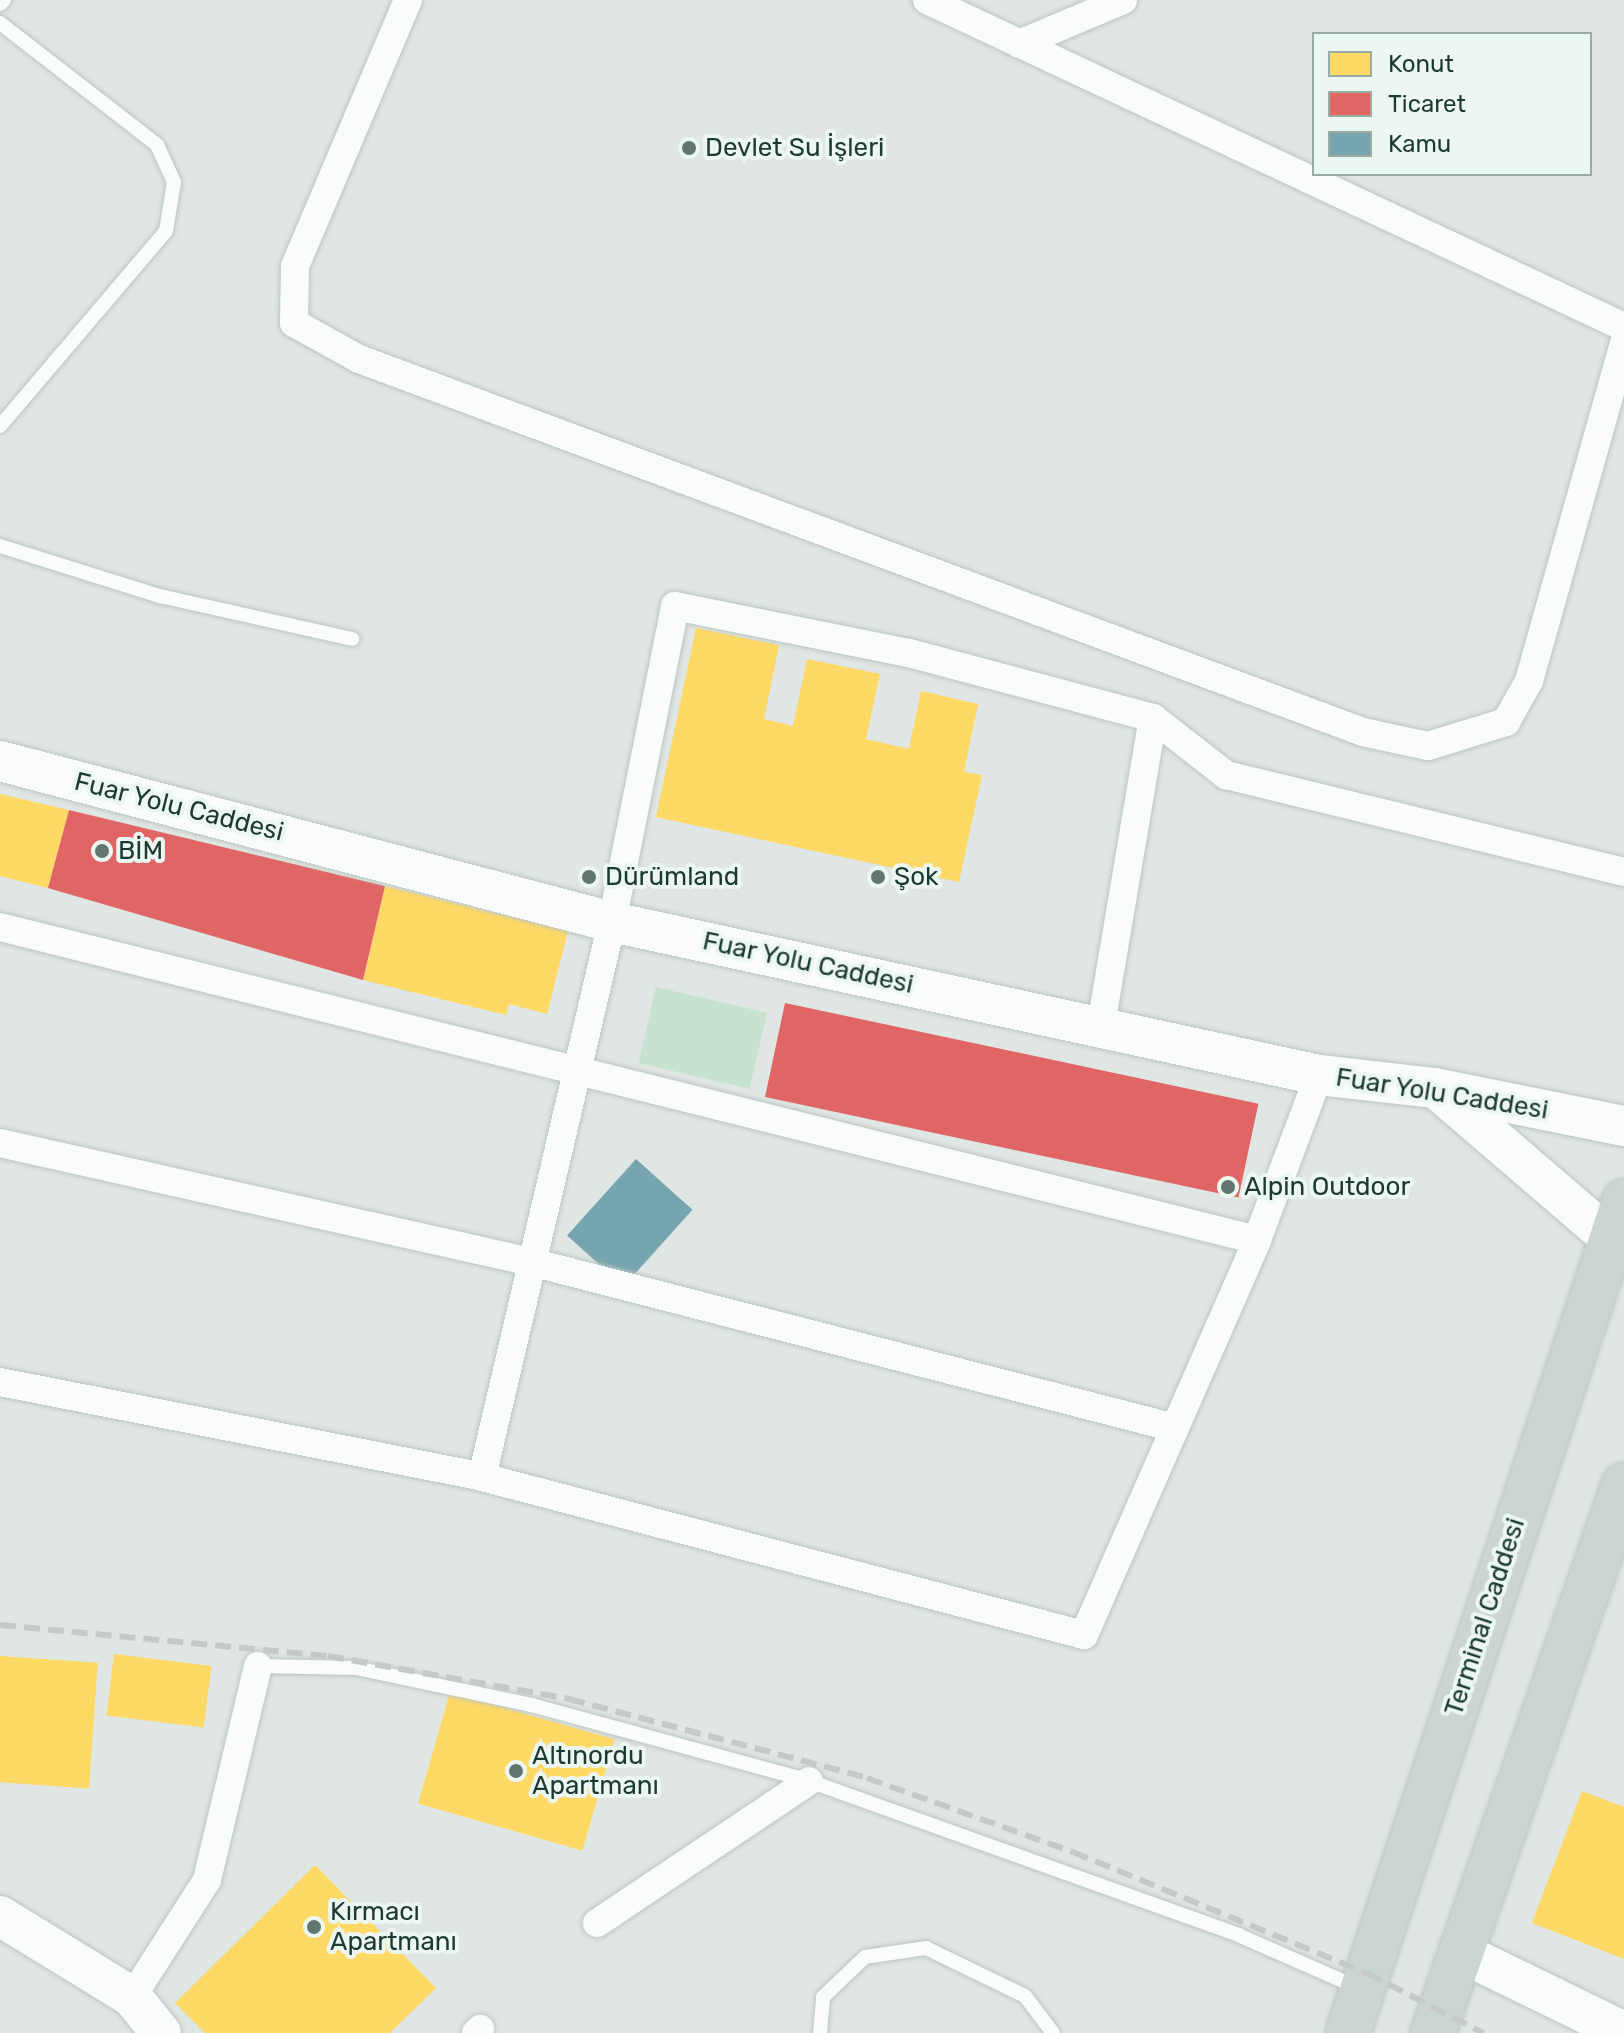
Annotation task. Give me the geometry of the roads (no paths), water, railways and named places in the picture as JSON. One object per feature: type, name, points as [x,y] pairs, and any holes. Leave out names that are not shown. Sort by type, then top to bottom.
[{"type":"main road","name":"Fuar Yolu Caddesi","points":[[0,761],[612,922],[1101,1025],[1319,1075],[1435,1088],[1624,1126]]},
{"type":"main road","points":[[1435,1088],[1618,1220]]},
{"type":"main road","name":"Terminal Caddesi","points":[[1348,2033],[1618,1220]]},
{"type":"main road","points":[[1433,2033],[1624,1485]]},
{"type":"main road","points":[[0,1916],[132,1997],[161,2033]]},
{"type":"main road","points":[[1462,1953],[1624,2032]]},
{"type":"street","points":[[408,0],[295,266],[294,323],[359,359],[1363,732],[1428,746],[1506,722],[1529,681],[1624,343]]},
{"type":"street","points":[[927,0],[1624,327]]},
{"type":"street","points":[[1019,44],[1123,0]]},
{"type":"street","points":[[482,1477],[575,1069],[612,922],[675,606],[909,653],[1153,718],[1226,775],[1624,872]]},
{"type":"street","points":[[1101,1025],[1153,718]]},
{"type":"street","points":[[0,927],[1257,1240]]},
{"type":"street","points":[[0,1382],[482,1477],[1084,1635],[1257,1240],[1319,1075]]},
{"type":"street","points":[[0,1143],[531,1262],[1175,1428]]},
{"type":"street","points":[[132,1997],[207,1880],[258,1666]]},
{"type":"street","points":[[597,1923],[809,1781]]},
{"type":"lane","points":[[0,23],[157,145],[174,182],[166,231],[0,426]]},
{"type":"lane","points":[[0,546],[160,596],[352,639]]},
{"type":"lane","points":[[258,1666],[356,1668],[517,1701],[809,1781],[1238,1935],[1363,1989]]},
{"type":"lane","points":[[820,2033],[823,1997],[865,1957],[926,1948],[1025,1996],[1053,2033]]},
{"type":"railway","points":[[0,1625],[328,1656],[569,1699],[867,1778],[1073,1852],[1367,1973],[1483,2033]]},
{"type":"place","name":"Devlet Su İşleri","points":[[689,148]]},
{"type":"place","name":"BİM","points":[[102,851]]},
{"type":"place","name":"Dürümland","points":[[589,877]]},
{"type":"place","name":"Şok","points":[[878,877]]},
{"type":"place","name":"Alpin Outdoor","points":[[1228,1187]]},
{"type":"place","name":"Altınordu Apartmanı","points":[[516,1771]]},
{"type":"place","name":"Kırmacı Apartmanı","points":[[314,1927]]}]
